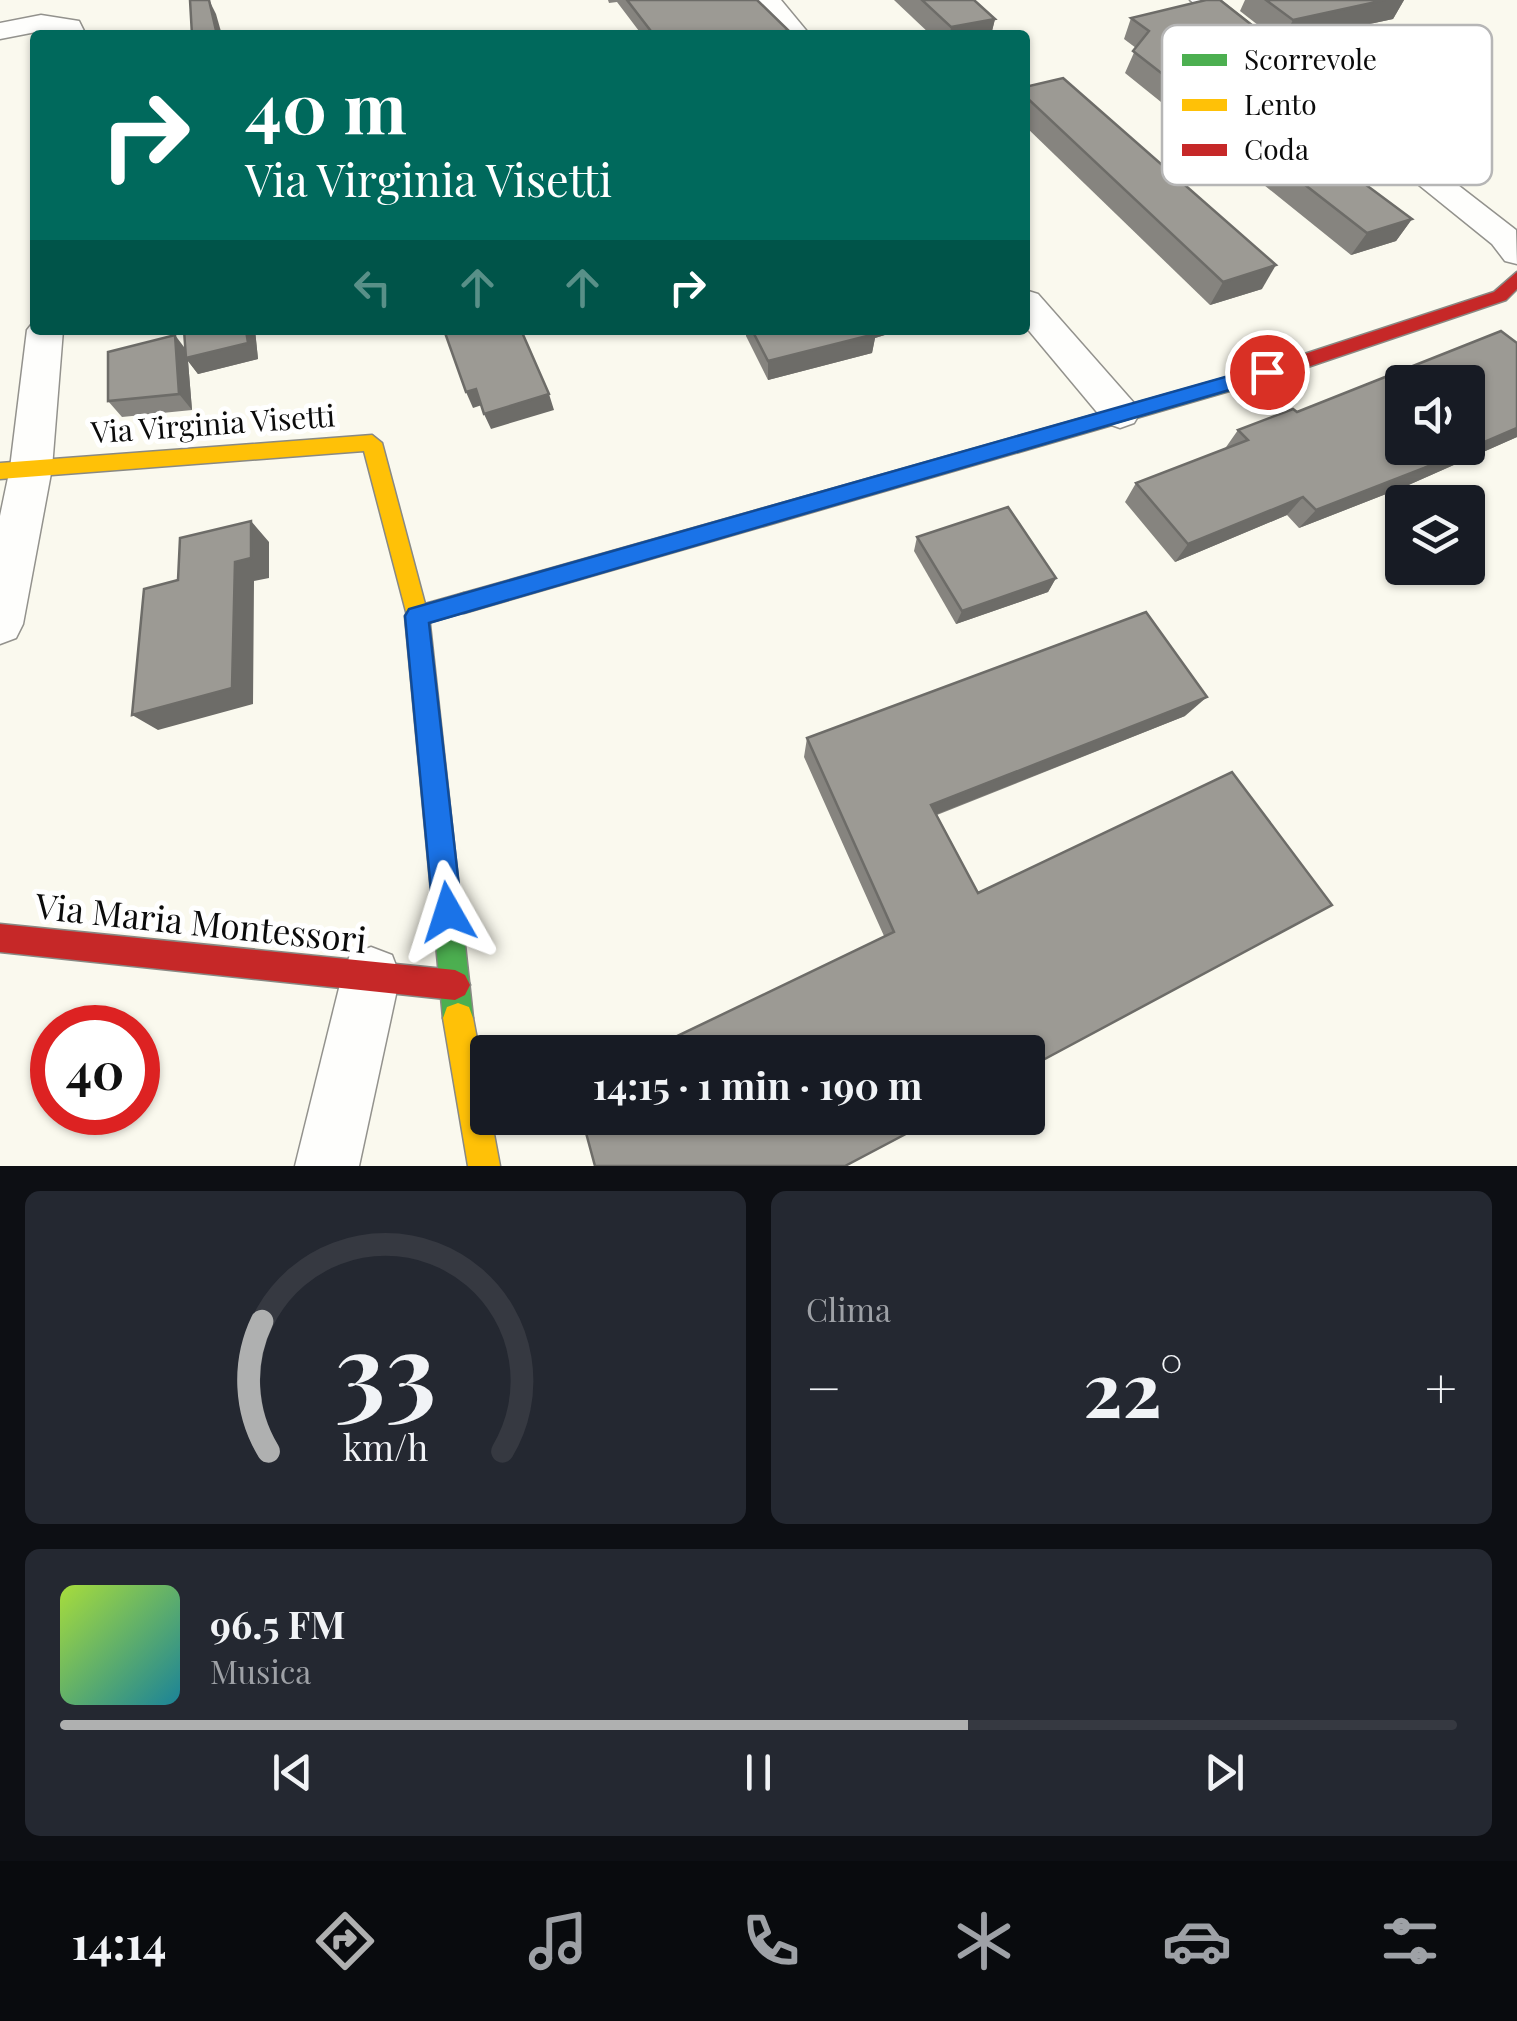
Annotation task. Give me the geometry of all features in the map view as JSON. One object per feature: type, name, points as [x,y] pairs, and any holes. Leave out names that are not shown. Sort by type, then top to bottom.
[{"type":"street","points":[[767,0],[793,30]]},
{"type":"street","points":[[1202,0],[1234,25]]},
{"type":"street","points":[[0,31],[58,22],[72,30]]},
{"type":"street","points":[[1439,185],[1504,236],[1517,253]]},
{"type":"street","points":[[417,616],[1341,352],[1500,296],[1517,278]]},
{"type":"street","points":[[1030,308],[1120,413]]},
{"type":"street","points":[[0,624],[16,470],[44,335]]},
{"type":"street","name":"Via Virginia Visetti","points":[[16,470],[372,443],[417,616],[461,1044],[484,1166]]},
{"type":"street","name":"Via Maria Montessori","points":[[0,938],[455,986]]},
{"type":"street","points":[[327,1166],[371,976]]},
{"type":"building","points":[[190,0],[209,0],[216,30],[192,30]]},
{"type":"building","points":[[627,0],[757,0],[788,30],[650,30]]},
{"type":"building","points":[[922,0],[974,0],[995,19],[951,27]]},
{"type":"building","points":[[1220,0],[1252,25],[1162,25],[1162,74],[1133,51],[1149,31],[1131,18]]},
{"type":"building","points":[[1266,0],[1385,0],[1293,20]]},
{"type":"building","points":[[1063,78],[1162,165],[1162,185],[1185,185],[1276,265],[1223,282],[1030,101],[1030,86]]},
{"type":"building","points":[[1305,185],[1366,185],[1412,219],[1367,233]]},
{"type":"building","points":[[1501,331],[1517,343],[1517,428],[1485,442],[1485,365],[1415,365]]},
{"type":"building","points":[[175,335],[179,394],[108,401],[108,352]]},
{"type":"building","points":[[184,335],[247,335],[248,343],[186,358]]},
{"type":"building","points":[[446,335],[523,335],[549,394],[484,414],[476,389],[466,392]]},
{"type":"building","points":[[755,335],[871,335],[768,361]]},
{"type":"building","points":[[1385,377],[1385,465],[1431,465],[1316,510],[1303,497],[1188,544],[1136,483],[1248,440],[1238,430],[1293,409],[1297,412]]},
{"type":"building","points":[[1008,507],[1056,578],[962,611],[917,537]]},
{"type":"building","points":[[251,521],[251,558],[235,562],[232,688],[132,715],[144,589],[178,580],[180,538]]},
{"type":"building","points":[[1146,612],[1207,697],[931,805],[978,893],[1232,772],[1332,905],[1045,1059],[1045,1035],[679,1035],[894,932],[807,738]]},
{"type":"building","points":[[587,1135],[904,1135],[845,1166],[595,1166]]},
{"type":"traffic: fast","points":[[464,603],[1281,369]]},
{"type":"traffic: fast","points":[[417,616],[458,1018]]},
{"type":"traffic: slow","points":[[0,471],[372,443],[417,616],[464,603]]},
{"type":"traffic: slow","points":[[458,1018],[484,1166]]},
{"type":"traffic: jam","points":[[1281,369],[1500,296],[1517,278]]},
{"type":"traffic: jam","points":[[0,938],[455,985]]},
{"type":"route","points":[[448,912],[417,616],[1267,372]]}]
